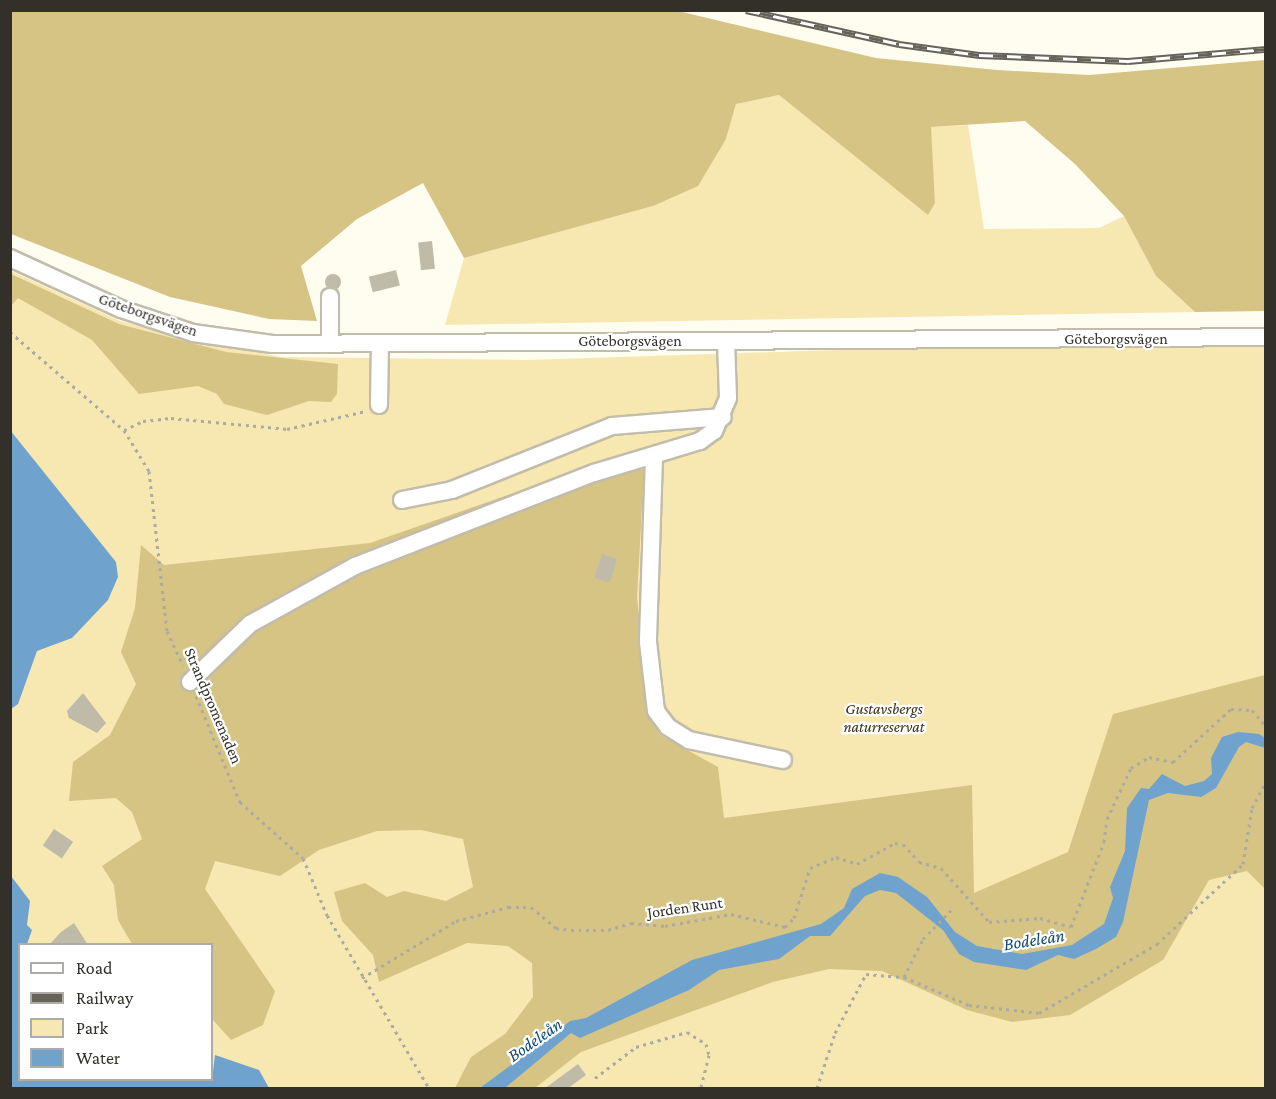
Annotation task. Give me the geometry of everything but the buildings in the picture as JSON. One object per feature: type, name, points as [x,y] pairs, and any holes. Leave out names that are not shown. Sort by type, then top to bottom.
[{"type":"street","name":"Göteborgsvägen","points":[[10,258],[121,309],[193,333],[272,345],[1266,337]]},
{"type":"street","points":[[330,297],[330,344]]},
{"type":"street","points":[[190,682],[250,624],[355,566],[594,473],[654,458],[700,441],[723,417],[726,340]]},
{"type":"street","points":[[380,343],[380,405]]},
{"type":"street","points":[[402,500],[452,490],[612,426],[723,417]]},
{"type":"street","points":[[654,458],[648,642],[656,711],[668,727],[689,740],[783,760]]},
{"type":"path","name":"Strandpromenaden","points":[[10,332],[124,430],[149,471],[167,631],[240,802],[303,858],[362,978],[429,1089]]},
{"type":"path","points":[[124,430],[143,421],[171,418],[287,429],[351,417],[380,405]]},
{"type":"path","name":"Jorden Runt","points":[[362,978],[456,921],[508,907],[531,907],[556,928],[571,930],[608,930],[631,923],[665,926],[731,914],[785,927],[794,918],[810,868],[836,856],[857,864],[895,843],[903,844],[919,862],[941,868],[988,922],[1040,918],[1071,927],[1104,842],[1107,819],[1131,768],[1149,757],[1173,762],[1231,709],[1252,710],[1266,726]]},
{"type":"path","points":[[817,1089],[836,1033],[866,974],[904,977],[969,1005],[1039,1013],[1157,944],[1243,864],[1252,808],[1266,782]]},
{"type":"path","points":[[904,977],[923,939],[954,907]]},
{"type":"path","points":[[595,1078],[636,1047],[687,1032],[706,1044],[709,1067],[701,1089]]},
{"type":"green space","points":[[779,95],[928,214],[935,203],[930,127],[968,125],[984,229],[1099,228],[1124,216],[1156,276],[1195,312],[445,325],[464,258],[653,206],[726,139],[736,104]]},
{"type":"green space","name":"Gustavsbergs naturreservat","points":[[11,271],[120,321],[280,357],[528,360],[1265,336],[1265,1088],[11,1088]]},
{"type":"shaded area","points":[[11,11],[678,11],[876,58],[997,70],[1089,75],[1265,60],[1265,311],[1195,312],[1156,276],[1124,216],[1075,164],[1025,121],[931,127],[935,203],[928,215],[779,95],[736,104],[726,139],[698,186],[653,206],[464,258],[423,183],[357,219],[301,266],[317,321],[269,319],[170,297],[11,234]]},
{"type":"shaded area","points":[[11,274],[119,324],[226,352],[338,364],[337,394],[331,402],[309,401],[267,415],[224,404],[217,394],[198,386],[139,394],[92,340],[18,298],[11,306]]},
{"type":"shaded area","points":[[629,453],[644,471],[637,597],[649,716],[660,735],[718,767],[724,818],[972,785],[974,893],[1068,852],[1113,714],[1265,675],[1265,889],[1247,871],[1209,880],[1163,960],[1070,1015],[1012,1022],[967,1010],[882,971],[829,969],[773,982],[581,1052],[535,1088],[455,1088],[471,1057],[505,1034],[533,997],[532,963],[508,946],[467,943],[379,982],[373,955],[342,921],[334,892],[365,883],[387,897],[404,891],[446,901],[473,887],[463,839],[421,830],[377,831],[319,850],[280,876],[215,861],[205,889],[275,991],[263,1025],[231,1040],[213,1020],[213,943],[131,943],[118,920],[114,885],[102,866],[142,839],[132,812],[116,798],[69,801],[73,762],[110,735],[136,684],[121,652],[135,608],[141,545],[164,565],[370,543]]},
{"type":"water","points":[[10,430],[116,562],[118,577],[108,600],[72,638],[37,651],[18,704],[11,709]]},
{"type":"water","name":"Bodeleån","points":[[1238,732],[1259,734],[1265,738],[1265,748],[1246,742],[1239,747],[1216,788],[1201,797],[1168,793],[1149,800],[1123,922],[1116,937],[1096,949],[1074,959],[1058,955],[1026,970],[974,962],[959,954],[943,930],[896,893],[880,890],[865,896],[830,936],[810,936],[779,959],[719,970],[689,990],[580,1038],[571,1033],[505,1088],[480,1088],[570,1021],[586,1018],[692,960],[821,924],[844,908],[852,889],[880,873],[898,877],[927,897],[955,932],[977,946],[1022,954],[1072,945],[1104,924],[1113,898],[1110,887],[1125,851],[1127,808],[1141,788],[1149,789],[1162,774],[1185,786],[1204,781],[1212,774],[1211,758],[1222,737]]},
{"type":"water","points":[[11,876],[30,901],[27,925],[32,930],[27,943],[18,943],[18,1081],[213,1081],[215,1055],[259,1070],[269,1088],[11,1088]]},
{"type":"railway","points":[[746,10],[899,44],[979,55],[1128,61],[1266,49]]}]
